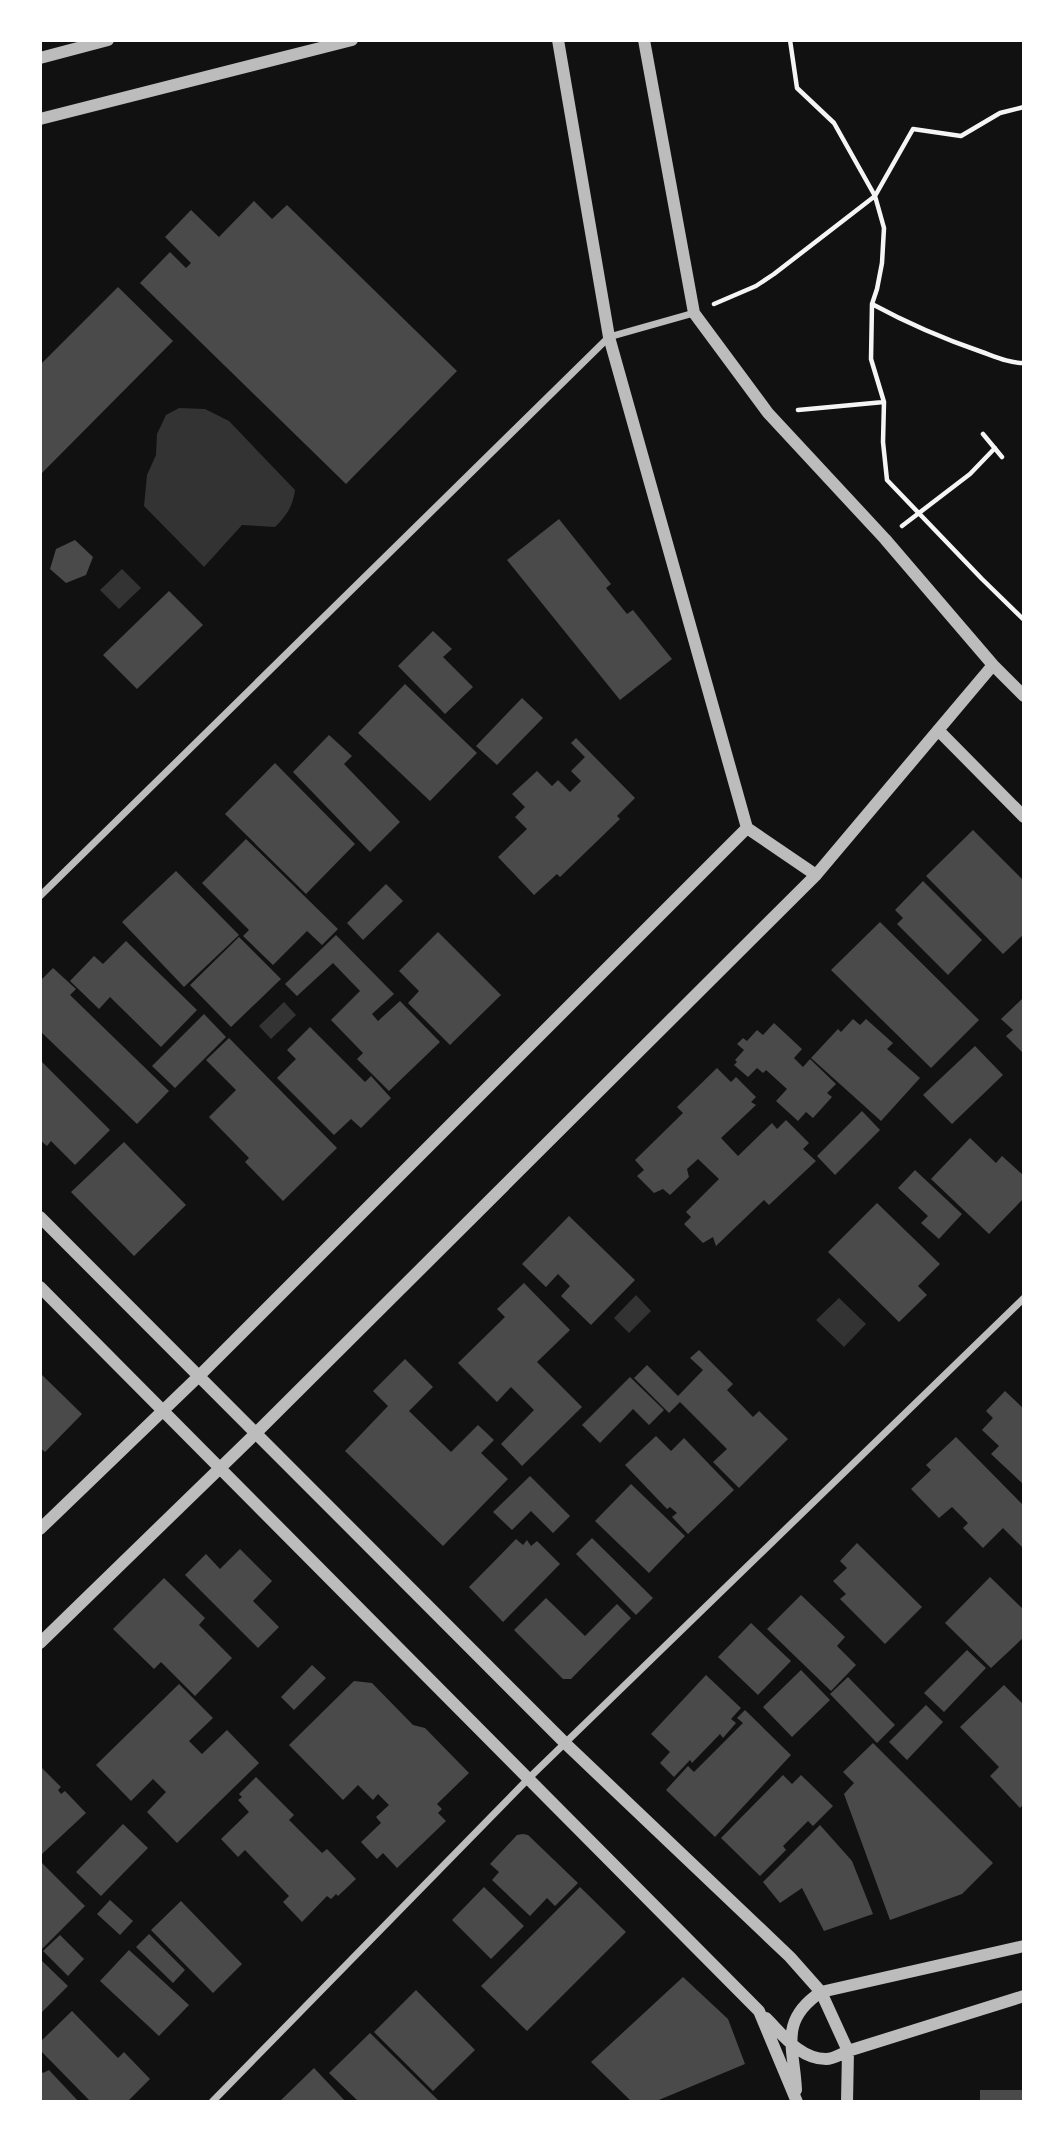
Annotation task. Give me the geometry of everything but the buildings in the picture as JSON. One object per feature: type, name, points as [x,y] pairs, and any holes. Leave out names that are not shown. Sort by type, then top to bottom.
[{"type":"street","points":[[40,58],[108,40]]},
{"type":"street","points":[[40,118],[352,40]]},
{"type":"street","points":[[558,40],[608,337],[747,828],[816,875]]},
{"type":"street","points":[[645,40],[694,313],[768,413],[885,539],[993,665],[1024,696]]},
{"type":"street","points":[[40,896],[608,337],[694,313]]},
{"type":"street","points":[[40,1643],[255,1434],[816,875],[993,665]]},
{"type":"street","points":[[938,730],[1024,817]]},
{"type":"street","points":[[40,1529],[200,1375],[747,828]]},
{"type":"street","points":[[40,1217],[566,1744],[790,1957],[821,1992],[848,2051],[847,2102]]},
{"type":"street","points":[[40,1287],[791,2044],[809,2056],[829,2060],[848,2051],[1024,1996]]},
{"type":"street","points":[[212,2102],[529,1778],[1024,1298]]},
{"type":"street","points":[[797,2101],[791,2044],[795,2017],[821,1992],[1024,1946]]},
{"type":"street","points":[[759,2011],[797,2101]]},
{"type":"path","points":[[790,40],[797,88],[834,123],[875,196],[884,229],[882,262],[872,304],[871,359],[884,402],[883,442],[887,480],[1024,620]]},
{"type":"path","points":[[694,313],[756,286],[775,274],[875,196],[913,129],[961,136],[1000,113],[1024,107]]},
{"type":"path","points":[[872,304],[965,346],[1013,363],[1024,363]]},
{"type":"path","points":[[768,413],[884,402]]},
{"type":"path","points":[[983,434],[1002,457]]},
{"type":"path","points":[[919,514],[970,474],[995,448]]},
{"type":"shaded area","points":[[179,408],[205,409],[229,421],[295,490],[289,510],[275,527],[242,525],[204,567],[144,506],[147,475],[156,455],[157,434],[166,415]]},
{"type":"shaded area","points":[[122,569],[141,588],[119,609],[100,590]]},
{"type":"shaded area","points":[[284,1002],[296,1015],[271,1039],[259,1026]]},
{"type":"shaded area","points":[[636,1295],[651,1311],[629,1333],[614,1318]]},
{"type":"shaded area","points":[[839,1298],[866,1324],[844,1347],[816,1320]]}]
